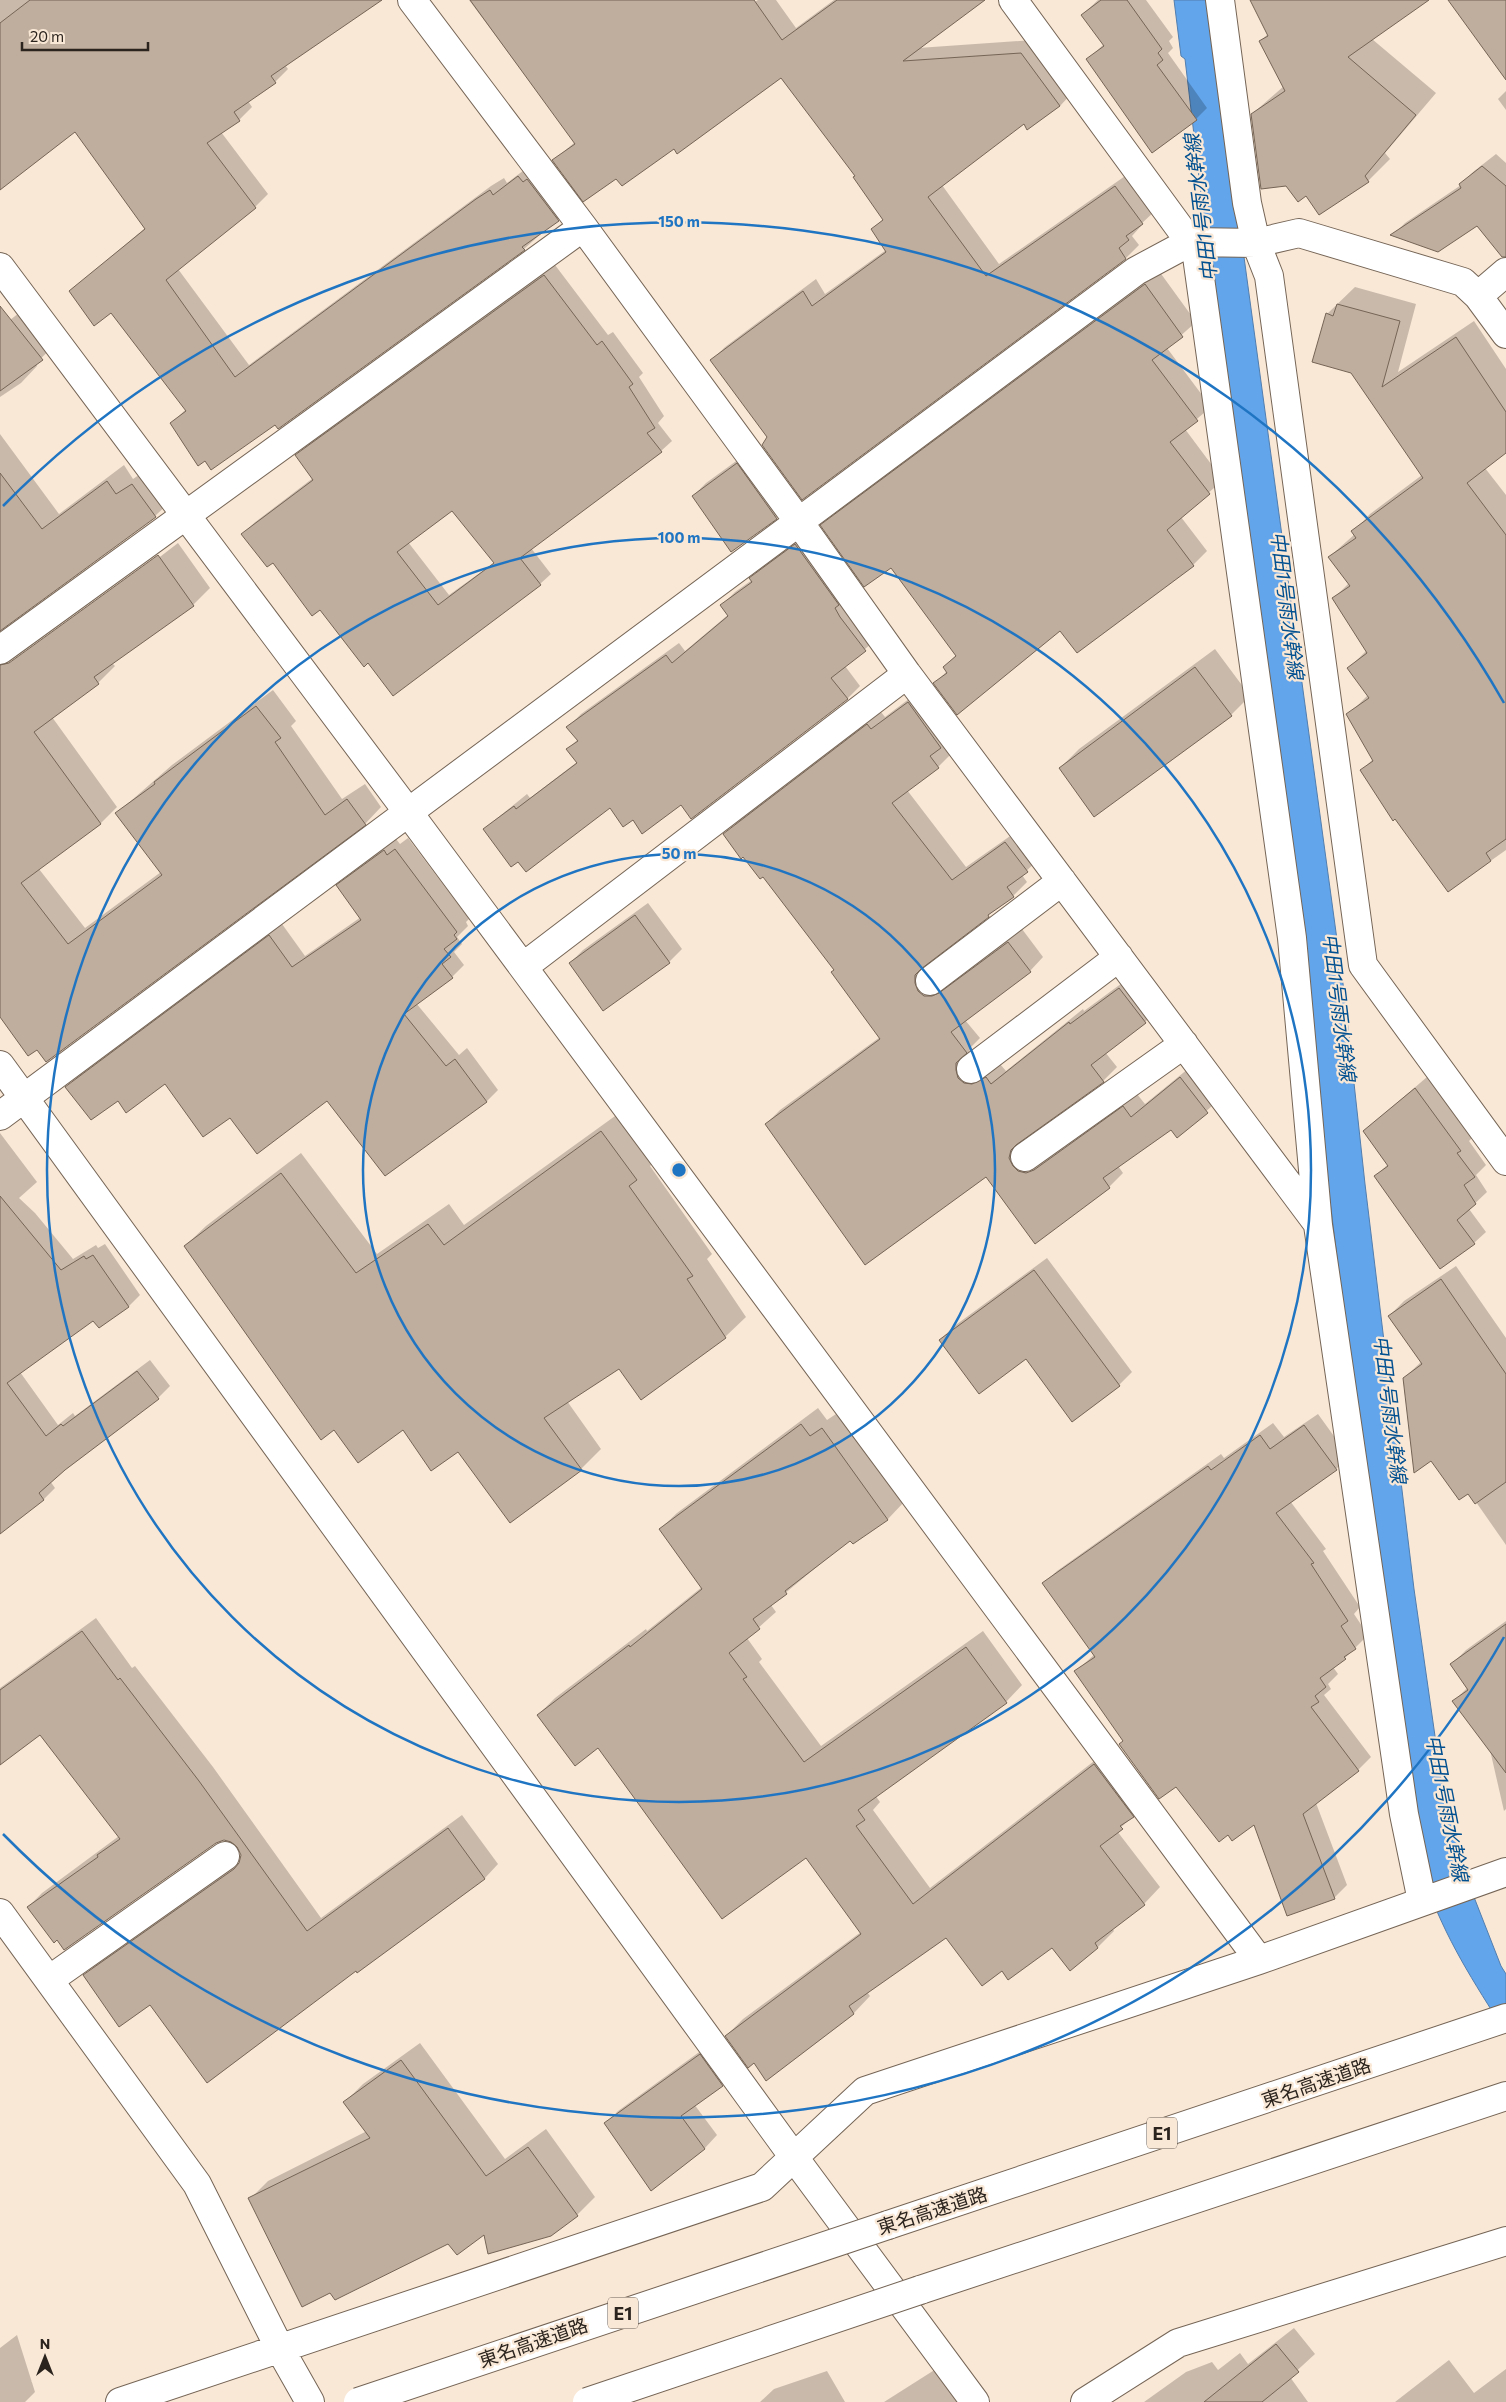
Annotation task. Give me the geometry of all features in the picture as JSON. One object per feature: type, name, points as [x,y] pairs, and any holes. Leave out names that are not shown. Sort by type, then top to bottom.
[{"type":"main road","points":[[412,0],[583,227],[799,522],[907,674],[1318,1225]]},
{"type":"main road","points":[[1013,0],[1192,242],[1292,938],[1318,1225],[1404,1814],[1425,1901]]},
{"type":"main road","points":[[1220,0],[1247,203],[1256,243],[1269,276],[1363,965],[1506,1161]]},
{"type":"main road","points":[[0,650],[583,227]]},
{"type":"main road","points":[[0,1116],[1136,271],[1192,242],[1256,243],[1299,234],[1463,282],[1478,296],[1506,334]]},
{"type":"main road","points":[[0,267],[408,812],[1260,1960]]},
{"type":"main road","points":[[1478,296],[1506,272]]},
{"type":"main road","points":[[523,967],[907,674]]},
{"type":"main road","points":[[930,981],[1062,881]]},
{"type":"main road","points":[[971,1069],[1119,957]]},
{"type":"main road","points":[[1024,1157],[1184,1044]]},
{"type":"main road","points":[[0,1065],[793,2156],[975,2402]]},
{"type":"main road","points":[[49,1980],[225,1856]]},
{"type":"main road","points":[[120,2402],[762,2187],[793,2156],[865,2091],[1260,1960],[1506,1872]]},
{"type":"main road","points":[[0,1913],[197,2184],[280,2348],[310,2402]]},
{"type":"main road","name":"東名高速道路","points":[[358,2402],[1506,2018]]},
{"type":"main road","points":[[587,2402],[1506,2096]]},
{"type":"main road","points":[[1085,2402],[1178,2343],[1506,2242]]},
{"type":"water","name":"中田1号雨水幹線","points":[[1174,0],[1209,0],[1344,991],[1365,1184],[1414,1589],[1441,1778],[1463,1869],[1501,1966],[1506,1974],[1506,2033],[1471,1978],[1451,1941],[1425,1881],[1353,1385],[1244,513],[1203,211],[1185,59],[1181,56]]},
{"type":"building","points":[[30,0],[382,0],[271,76],[276,83],[234,112],[240,121],[207,143],[256,208],[166,280],[235,377],[476,199],[490,190],[493,195],[518,176],[523,182],[527,179],[559,221],[522,247],[525,250],[278,429],[275,425],[211,470],[205,461],[198,466],[170,423],[186,411],[111,313],[94,326],[69,291],[145,229],[75,132],[0,190],[0,23]]},
{"type":"building","points":[[470,0],[754,0],[782,40],[837,0],[985,0],[903,61],[1021,53],[1060,106],[1027,130],[1024,124],[928,197],[986,276],[1115,186],[1143,224],[1126,236],[1129,240],[1119,248],[1126,259],[802,500],[762,445],[767,437],[710,360],[803,291],[812,306],[886,252],[871,229],[883,220],[853,177],[855,176],[781,78],[677,154],[674,149],[622,186],[616,179],[583,202],[552,160],[575,144]]},
{"type":"building","points":[[1101,0],[1127,0],[1162,49],[1158,53],[1163,60],[1157,65],[1197,120],[1152,153],[1086,59],[1104,46],[1081,15]]},
{"type":"building","points":[[1250,0],[1429,0],[1348,57],[1416,115],[1365,176],[1369,182],[1319,215],[1306,196],[1298,202],[1286,186],[1261,189],[1251,114],[1285,91],[1259,41],[1268,36]]},
{"type":"building","points":[[1448,0],[1506,0],[1506,80]]},
{"type":"building","points":[[1482,166],[1506,186],[1506,257],[1502,257],[1477,226],[1438,252],[1390,235],[1461,188],[1459,184]]},
{"type":"building","points":[[544,275],[597,345],[602,341],[633,384],[629,387],[655,428],[647,433],[662,452],[520,558],[541,585],[393,696],[368,663],[364,667],[320,610],[312,616],[273,563],[267,567],[241,534],[313,480],[295,455]],"holes":[[[452,511],[494,563],[438,605],[397,552]]]},
{"type":"building","points":[[1145,284],[1183,337],[1152,360],[1198,421],[1170,442],[1210,494],[1167,530],[1194,566],[1077,653],[1060,631],[957,715],[933,683],[947,673],[943,667],[956,656],[891,568],[864,587],[820,525]]},
{"type":"building","points":[[1337,304],[1400,321],[1382,387],[1456,337],[1506,412],[1506,453],[1467,483],[1506,535],[1506,839],[1486,853],[1491,861],[1448,892],[1395,819],[1393,821],[1360,770],[1373,761],[1346,714],[1369,698],[1347,668],[1367,653],[1332,598],[1350,586],[1328,557],[1356,538],[1351,531],[1423,478],[1351,373],[1312,362],[1326,313],[1333,316]]},
{"type":"building","points":[[0,306],[43,360],[0,391]]},
{"type":"building","points":[[737,463],[777,519],[731,552],[692,496]]},
{"type":"building","points":[[0,473],[42,529],[107,481],[116,494],[132,484],[156,517],[0,631]]},
{"type":"building","points":[[795,544],[839,605],[835,608],[840,617],[866,651],[831,678],[848,699],[691,819],[681,805],[642,834],[633,820],[623,827],[610,808],[526,872],[518,862],[511,867],[483,829],[514,806],[516,809],[577,763],[566,749],[578,741],[566,727],[666,655],[672,663],[728,616],[720,605],[752,582],[749,578]]},
{"type":"building","points":[[158,555],[194,606],[94,677],[99,684],[34,732],[101,824],[21,883],[68,944],[162,875],[115,813],[256,706],[281,738],[275,742],[325,815],[347,799],[366,825],[46,1062],[37,1050],[28,1056],[0,1017],[0,665],[9,663]]},
{"type":"building","points":[[1195,667],[1232,716],[1094,817],[1059,768]]},
{"type":"building","points":[[908,702],[941,748],[930,756],[939,768],[892,803],[952,880],[1005,842],[1028,872],[1007,887],[1014,897],[988,915],[989,917],[915,975],[918,991],[924,996],[932,996],[939,993],[1008,942],[1031,972],[951,1032],[967,1053],[956,1063],[958,1078],[964,1083],[972,1084],[986,1077],[991,1084],[1069,1022],[1070,1024],[1119,988],[1146,1023],[1091,1065],[1104,1082],[1011,1150],[1009,1158],[1013,1166],[1018,1171],[1026,1173],[1034,1170],[1123,1106],[1131,1117],[1180,1077],[1208,1113],[1177,1138],[1171,1130],[1103,1178],[1110,1188],[1035,1244],[986,1177],[865,1265],[765,1124],[880,1039],[831,972],[834,970],[763,877],[760,879],[743,857],[741,859],[723,834],[867,724],[871,729]]},
{"type":"building","points":[[395,849],[457,932],[454,935],[457,939],[444,949],[451,957],[442,964],[453,978],[404,1014],[446,1066],[455,1059],[487,1102],[385,1176],[327,1101],[257,1154],[230,1118],[203,1137],[165,1084],[126,1113],[118,1101],[91,1120],[65,1087],[269,935],[292,967],[361,920],[336,885],[384,850],[387,855]]},
{"type":"building","points":[[635,915],[670,963],[603,1011],[569,963]]},
{"type":"building","points":[[1415,1088],[1461,1151],[1457,1153],[1475,1177],[1464,1185],[1476,1204],[1457,1220],[1475,1244],[1440,1269],[1374,1176],[1388,1166],[1363,1131]]},
{"type":"building","points":[[601,1131],[637,1180],[629,1186],[693,1276],[687,1279],[726,1338],[641,1400],[619,1369],[544,1418],[582,1470],[510,1523],[458,1452],[431,1471],[403,1430],[358,1463],[334,1430],[321,1440],[184,1246],[281,1173],[356,1273],[428,1224],[444,1245]]},
{"type":"building","points":[[0,1196],[61,1270],[84,1256],[86,1259],[93,1255],[129,1307],[99,1328],[93,1321],[7,1383],[46,1436],[61,1424],[63,1426],[137,1371],[159,1399],[65,1470],[39,1493],[44,1500],[0,1534]]},
{"type":"building","points":[[1034,1270],[1120,1386],[1072,1422],[1026,1359],[979,1394],[939,1340]]},
{"type":"building","points":[[1441,1279],[1506,1374],[1506,1482],[1475,1504],[1468,1494],[1459,1500],[1431,1461],[1414,1473],[1403,1378],[1422,1364],[1388,1316]]},
{"type":"building","points":[[801,1424],[810,1436],[822,1428],[888,1520],[853,1544],[850,1541],[785,1591],[787,1594],[753,1619],[760,1629],[729,1653],[747,1677],[743,1679],[804,1762],[966,1647],[1007,1703],[858,1810],[865,1820],[856,1826],[913,1904],[1094,1764],[1134,1817],[1120,1826],[1123,1829],[1100,1846],[1145,1905],[1095,1943],[1098,1948],[1070,1971],[1052,1948],[1008,1980],[1002,1971],[982,1986],[946,1938],[849,2006],[854,2014],[766,2081],[754,2063],[748,2068],[725,2036],[861,1934],[806,1858],[722,1919],[598,1748],[575,1766],[537,1715],[629,1645],[630,1647],[702,1589],[659,1529]]},
{"type":"building","points":[[1304,1425],[1337,1470],[1276,1513],[1314,1563],[1311,1564],[1348,1621],[1341,1626],[1356,1649],[1344,1657],[1346,1659],[1320,1678],[1326,1687],[1315,1696],[1319,1702],[1311,1707],[1359,1771],[1303,1814],[1335,1899],[1287,1916],[1254,1825],[1232,1841],[1228,1835],[1219,1842],[1176,1787],[1159,1799],[1119,1744],[1123,1741],[1074,1671],[1095,1657],[1042,1583],[1208,1466],[1211,1470],[1260,1435],[1270,1449]]},
{"type":"building","points":[[1506,1624],[1506,1773],[1452,1701],[1468,1690],[1450,1664]]},
{"type":"building","points":[[82,1631],[118,1680],[120,1678],[199,1781],[307,1931],[448,1828],[485,1879],[357,1973],[356,1971],[207,2083],[150,2005],[119,2027],[83,1975],[234,1869],[239,1863],[241,1855],[237,1847],[231,1842],[224,1840],[216,1843],[64,1950],[57,1940],[54,1943],[27,1907],[98,1857],[97,1855],[120,1839],[40,1735],[0,1765],[0,1690]]},
{"type":"building","points":[[700,2054],[723,2086],[681,2116],[705,2149],[651,2191],[604,2123]]},
{"type":"building","points":[[401,2060],[486,2176],[528,2147],[578,2216],[551,2236],[488,2254],[484,2235],[457,2255],[448,2244],[335,2300],[330,2293],[302,2307],[248,2198],[370,2138],[343,2102]]},
{"type":"building","points":[[1276,2344],[1299,2372],[1262,2402],[1204,2402]]}]
